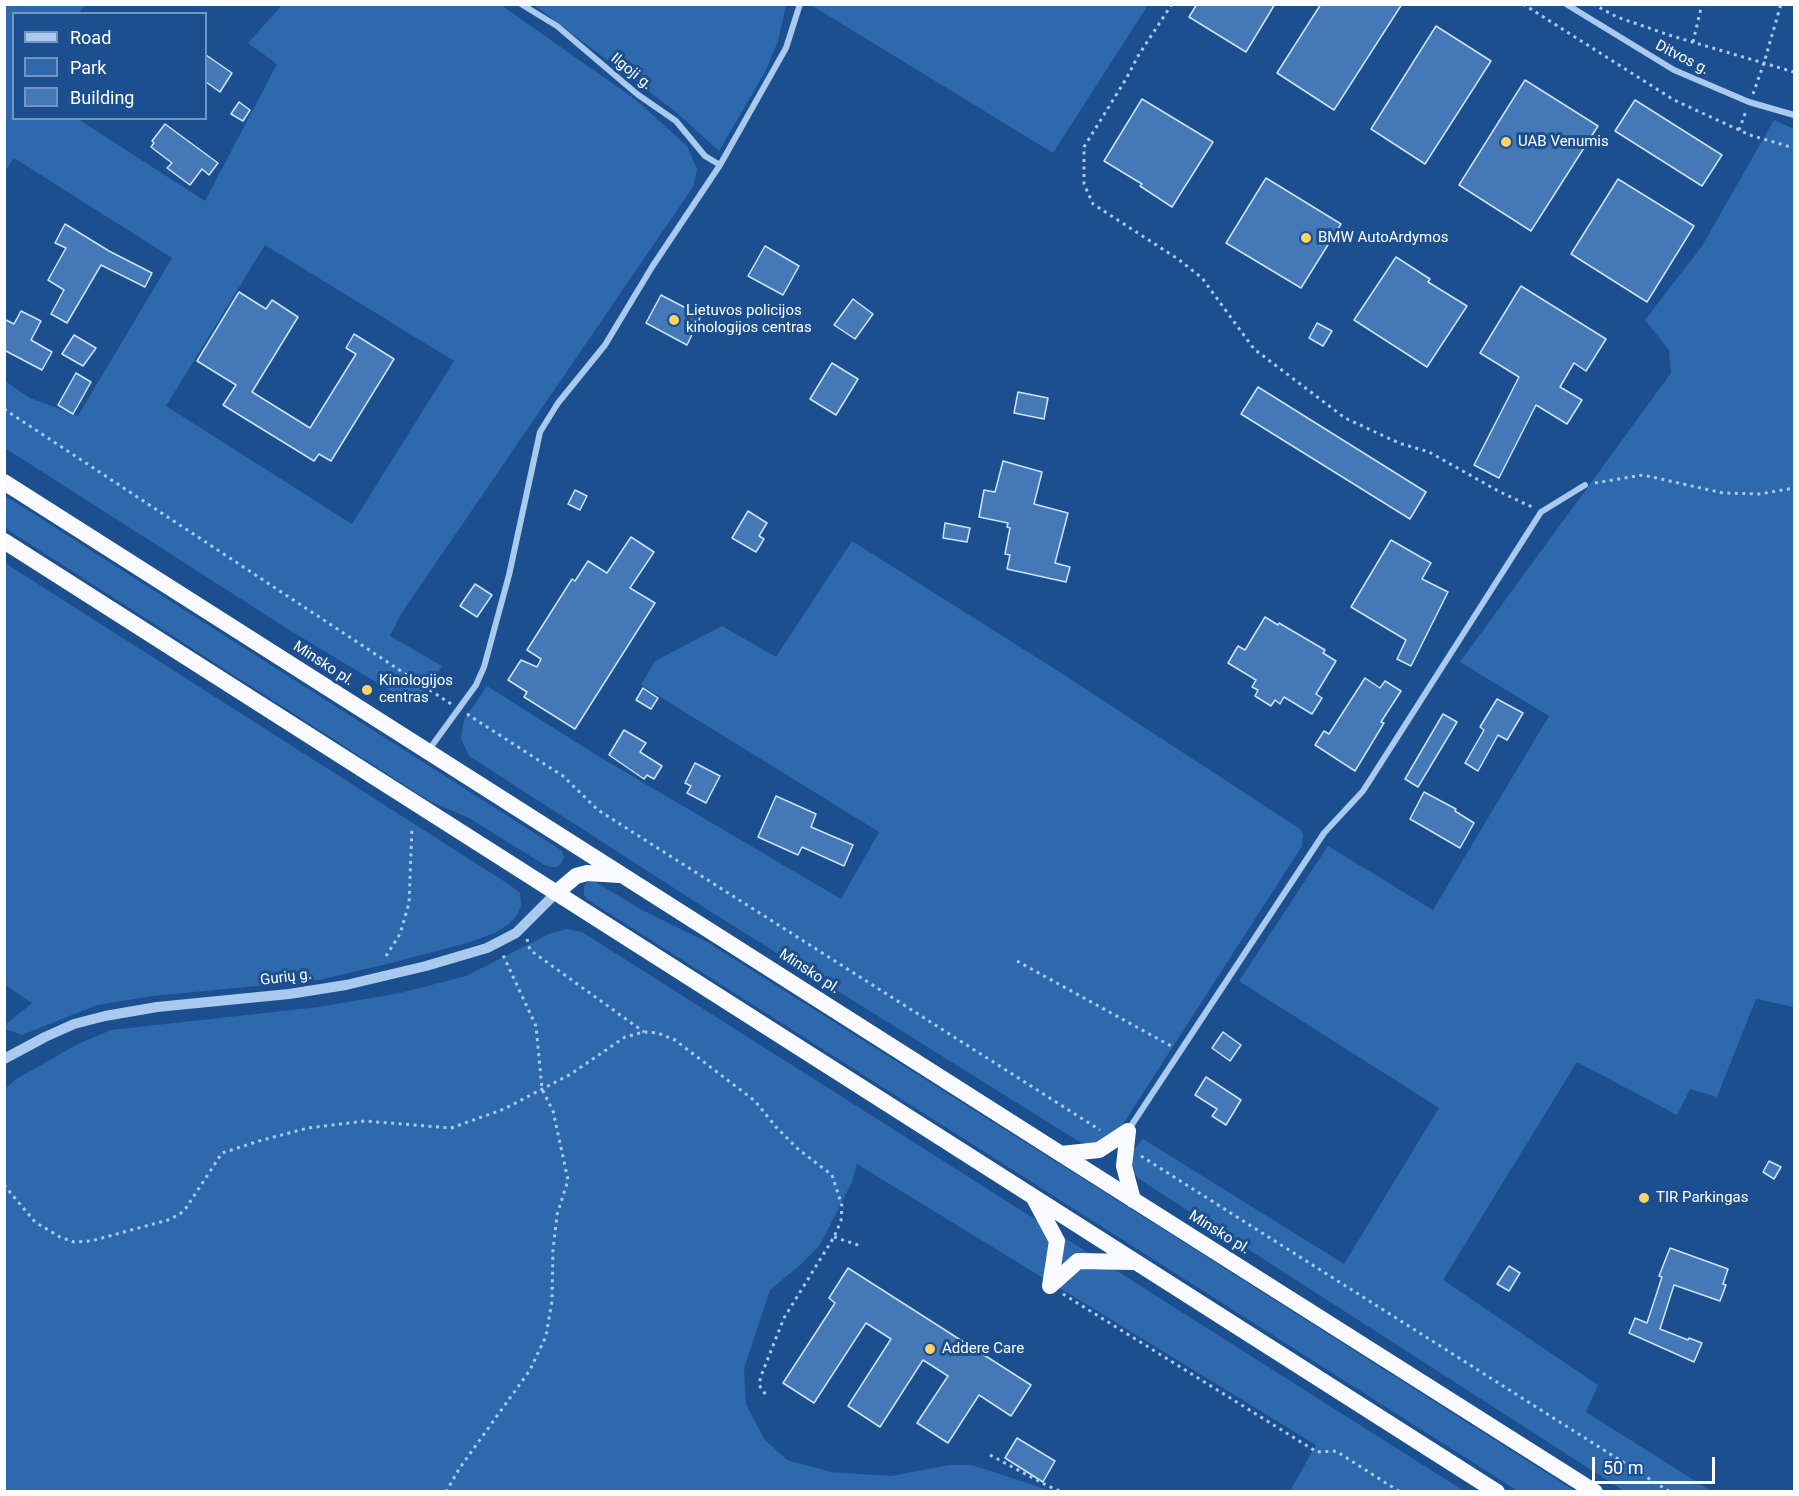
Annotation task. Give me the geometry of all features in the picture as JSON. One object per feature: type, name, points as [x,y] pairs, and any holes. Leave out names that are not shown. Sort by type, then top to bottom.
[{"type":"highway","name":"Minsko pl.","points":[[4,482],[1595,1491]]},
{"type":"highway","points":[[4,541],[1497,1491]]},
{"type":"highway","points":[[556,893],[576,876],[587,873],[625,876]]},
{"type":"highway","points":[[1061,1154],[1099,1150],[1123,1139],[1124,1166],[1133,1200]]},
{"type":"highway","points":[[1035,1199],[1057,1241],[1050,1286]]},
{"type":"highway","points":[[1050,1286],[1078,1261],[1135,1262]]},
{"type":"street","name":"Ilgoji g.","points":[[521,4],[557,26],[637,94],[676,121],[705,156],[720,165]]},
{"type":"street","points":[[427,752],[476,685],[484,667],[508,576],[540,432],[558,403],[605,345],[652,267],[720,165],[786,48],[800,4]]},
{"type":"street","name":"Ditvos g.","points":[[1566,4],[1674,70],[1749,102],[1794,115]]},
{"type":"street","points":[[1123,1139],[1324,833],[1363,790],[1541,512],[1585,485]]},
{"type":"street","name":"Gurių g.","points":[[4,1059],[74,1024],[105,1016],[157,1007],[289,994],[346,985],[426,966],[487,948],[516,933],[556,893]]},
{"type":"path","points":[[1172,4],[1084,147],[1084,184],[1092,204],[1178,259],[1202,278],[1254,349],[1345,417],[1399,443],[1429,452],[1541,512]]},
{"type":"path","points":[[1523,4],[1674,100],[1739,130],[1794,148]]},
{"type":"path","points":[[1593,4],[1617,17],[1794,72]]},
{"type":"path","points":[[1694,42],[1702,4]]},
{"type":"path","points":[[1739,130],[1764,63],[1781,4]]},
{"type":"path","points":[[4,409],[563,776],[598,810],[1123,1139],[1670,1491]]},
{"type":"path","points":[[1585,485],[1643,475],[1723,493],[1760,494],[1794,488]]},
{"type":"path","points":[[386,956],[400,934],[409,903],[412,827]]},
{"type":"path","points":[[524,926],[530,950],[644,1032]]},
{"type":"path","points":[[446,1491],[459,1469],[530,1370],[546,1336],[552,1301],[553,1250],[557,1215],[568,1180],[553,1111],[542,1089],[536,1026],[497,942]]},
{"type":"path","points":[[1017,961],[1180,1052]]},
{"type":"path","points":[[4,1185],[35,1222],[60,1237],[74,1242],[91,1241],[168,1220],[180,1214],[222,1153],[308,1128],[365,1121],[451,1128],[504,1109],[571,1074],[625,1037],[644,1032],[658,1033],[675,1040],[755,1101],[798,1149],[832,1175],[842,1206],[841,1221],[834,1237],[784,1318],[759,1384],[766,1395]]},
{"type":"path","points":[[834,1237],[861,1246]]},
{"type":"path","points":[[1050,1286],[1317,1452],[1336,1450],[1400,1491]]},
{"type":"path","points":[[990,1455],[1025,1475],[1062,1491]]},
{"type":"green space","points":[[5,4],[85,5],[80,12],[12,12],[12,120],[80,120],[205,201],[277,64],[248,43],[282,5],[501,5],[636,100],[687,146],[697,169],[693,187],[401,614],[390,636],[442,666],[414,705],[291,631],[5,448],[5,381],[30,398],[78,416],[172,258],[14,158],[5,171]],"holes":[[[265,245],[454,361],[352,524],[166,406]]]},
{"type":"green space","points":[[534,5],[786,5],[778,41],[765,72],[719,151],[676,112]]},
{"type":"green space","points":[[811,5],[1148,5],[1053,153]]},
{"type":"green space","points":[[1774,120],[1794,129],[1794,1007],[1756,999],[1717,1097],[1690,1089],[1677,1115],[1577,1062],[1443,1280],[1598,1385],[1586,1412],[1711,1491],[1624,1491],[1139,1179],[1130,1169],[1128,1156],[1143,1139],[1344,1264],[1439,1108],[1239,981],[1328,846],[1433,910],[1549,716],[1460,662],[1671,373],[1669,350],[1645,320],[1702,246]]},
{"type":"green space","points":[[4,495],[561,850],[564,857],[562,862],[557,867],[543,864],[469,818],[431,802],[5,528]]},
{"type":"green space","points":[[852,541],[1058,671],[1300,829],[1303,835],[1302,846],[1116,1135],[1106,1143],[1087,1144],[1078,1141],[708,910],[469,756],[461,738],[464,720],[487,686],[598,756],[841,899],[879,832],[641,685],[655,661],[722,626],[776,657]]},
{"type":"green space","points":[[5,563],[510,885],[520,893],[521,905],[518,914],[509,924],[495,933],[467,943],[319,980],[153,996],[97,1005],[22,1035],[5,1029],[5,1025],[32,1003],[5,985]]},
{"type":"green space","points":[[594,881],[642,910],[707,942],[1575,1491],[1518,1491],[588,900],[584,895],[584,887],[587,882]]},
{"type":"green space","points":[[566,929],[582,932],[1464,1491],[1290,1491],[1316,1445],[857,1164],[852,1182],[820,1245],[770,1290],[744,1369],[746,1404],[764,1439],[787,1460],[831,1472],[891,1476],[949,1465],[972,1465],[1051,1491],[5,1492],[5,1089],[16,1079],[78,1044],[111,1030],[319,1007],[400,993],[466,976],[549,934]]},
{"type":"building","points":[[1197,4],[1275,4],[1246,52],[1189,17]]},
{"type":"building","points":[[1321,4],[1402,4],[1334,110],[1277,73]]},
{"type":"building","points":[[1436,26],[1491,61],[1425,164],[1371,129]]},
{"type":"building","points":[[207,56],[232,73],[220,92],[207,83]]},
{"type":"building","points":[[1525,80],[1598,126],[1531,231],[1459,185]]},
{"type":"building","points":[[1142,99],[1213,142],[1172,207],[1140,186],[1142,184],[1104,161]]},
{"type":"building","points":[[1635,100],[1722,155],[1702,186],[1615,131]]},
{"type":"building","points":[[239,102],[250,110],[243,121],[231,114]]},
{"type":"building","points":[[165,124],[218,163],[209,175],[202,169],[190,185],[167,168],[172,163],[151,147],[154,143],[152,141]]},
{"type":"building","points":[[1266,178],[1341,224],[1301,288],[1226,243]]},
{"type":"building","points":[[1618,179],[1694,226],[1647,302],[1571,254]]},
{"type":"building","points":[[65,224],[109,251],[152,273],[145,287],[101,265],[67,323],[51,314],[64,290],[48,280],[66,248],[55,243]]},
{"type":"building","points":[[765,246],[799,266],[783,295],[748,276]]},
{"type":"building","points":[[1396,257],[1430,279],[1428,282],[1467,306],[1427,367],[1354,320]]},
{"type":"building","points":[[1521,286],[1606,339],[1586,371],[1574,363],[1560,387],[1582,400],[1567,424],[1536,405],[1499,478],[1474,465],[1519,377],[1480,353]]},
{"type":"building","points":[[239,292],[266,309],[272,300],[298,317],[252,392],[310,428],[356,354],[346,348],[354,334],[394,359],[331,461],[319,454],[314,461],[223,405],[236,385],[197,361]]},
{"type":"building","name":"Lietuvos policijos kinologijos centras","points":[[661,295],[701,316],[687,345],[646,323]]},
{"type":"building","points":[[853,299],[873,314],[855,339],[834,325]]},
{"type":"building","points":[[21,311],[41,321],[31,340],[52,352],[42,370],[4,350],[4,319],[14,324]]},
{"type":"building","points":[[1317,323],[1332,331],[1323,346],[1309,338]]},
{"type":"building","points":[[74,335],[96,348],[83,366],[62,354]]},
{"type":"building","points":[[832,363],[858,379],[836,415],[810,399]]},
{"type":"building","points":[[76,373],[91,382],[73,414],[58,405]]},
{"type":"building","points":[[1258,387],[1426,492],[1410,519],[1241,414]]},
{"type":"building","points":[[1018,392],[1048,398],[1044,419],[1014,413]]},
{"type":"building","points":[[1003,461],[1042,472],[1034,504],[1068,513],[1055,563],[1070,567],[1066,582],[1007,569],[1010,555],[1005,554],[1010,528],[1007,527],[1008,523],[979,517],[984,490],[995,492]]},
{"type":"building","points":[[575,490],[587,496],[580,510],[568,504]]},
{"type":"building","points":[[748,511],[767,523],[759,536],[764,539],[756,552],[732,538]]},
{"type":"building","points":[[945,523],[970,528],[967,542],[943,538]]},
{"type":"building","points":[[631,537],[654,552],[630,588],[655,603],[575,729],[524,697],[527,692],[508,680],[521,660],[537,667],[541,659],[527,650],[572,579],[575,581],[588,561],[607,573]]},
{"type":"building","points":[[1391,540],[1431,563],[1422,579],[1448,592],[1411,666],[1397,659],[1406,640],[1351,607]]},
{"type":"building","points":[[475,584],[492,595],[477,617],[460,606]]},
{"type":"building","points":[[1265,617],[1325,650],[1323,653],[1336,661],[1316,694],[1322,698],[1312,714],[1284,697],[1280,704],[1275,700],[1271,706],[1255,696],[1258,690],[1252,687],[1256,680],[1228,663],[1238,646],[1245,650]]},
{"type":"building","points":[[1365,678],[1380,688],[1385,681],[1401,691],[1381,722],[1384,723],[1355,771],[1315,745],[1324,731],[1329,734]]},
{"type":"building","points":[[643,688],[658,698],[651,709],[636,700]]},
{"type":"building","points":[[1497,699],[1523,713],[1507,740],[1498,735],[1478,771],[1465,763],[1484,730],[1480,727]]},
{"type":"building","points":[[1443,714],[1457,722],[1418,787],[1405,779]]},
{"type":"building","points":[[624,730],[646,743],[640,752],[662,766],[654,779],[647,775],[644,779],[609,755]]},
{"type":"building","points":[[695,763],[720,776],[706,803],[687,793],[691,786],[685,783]]},
{"type":"building","points":[[1424,792],[1456,809],[1455,811],[1474,823],[1460,848],[1410,819]]},
{"type":"building","points":[[776,796],[816,814],[811,827],[853,845],[844,866],[802,847],[798,855],[758,837]]},
{"type":"building","points":[[1223,1032],[1241,1045],[1230,1061],[1212,1048]]},
{"type":"building","points":[[1206,1077],[1241,1100],[1226,1125],[1212,1116],[1217,1109],[1195,1095]]},
{"type":"building","points":[[1769,1161],[1781,1167],[1774,1179],[1763,1172]]},
{"type":"building","points":[[1670,1248],[1728,1269],[1723,1284],[1726,1285],[1720,1301],[1674,1285],[1660,1329],[1702,1343],[1694,1362],[1629,1333],[1635,1318],[1647,1323],[1662,1277],[1659,1276]]},
{"type":"building","points":[[1509,1266],[1520,1273],[1509,1291],[1497,1284]]},
{"type":"building","name":"Addere Care","points":[[848,1268],[1031,1385],[1011,1416],[979,1395],[948,1443],[917,1423],[948,1376],[923,1360],[880,1427],[848,1406],[891,1339],[866,1323],[814,1403],[783,1383],[835,1303],[829,1298]]},
{"type":"building","points":[[1017,1438],[1055,1461],[1043,1482],[1005,1458]]},
{"type":"place","name":"UAB Venumis","points":[[1506,142]]},
{"type":"place","name":"BMW AutoArdymos","points":[[1306,238]]},
{"type":"place","name":"Lietuvos policijos kinologijos centras","points":[[674,320]]},
{"type":"place","name":"Kinologijos centras","points":[[367,690]]},
{"type":"place","name":"TIR Parkingas","points":[[1644,1198]]},
{"type":"place","name":"Addere Care","points":[[930,1349]]}]
